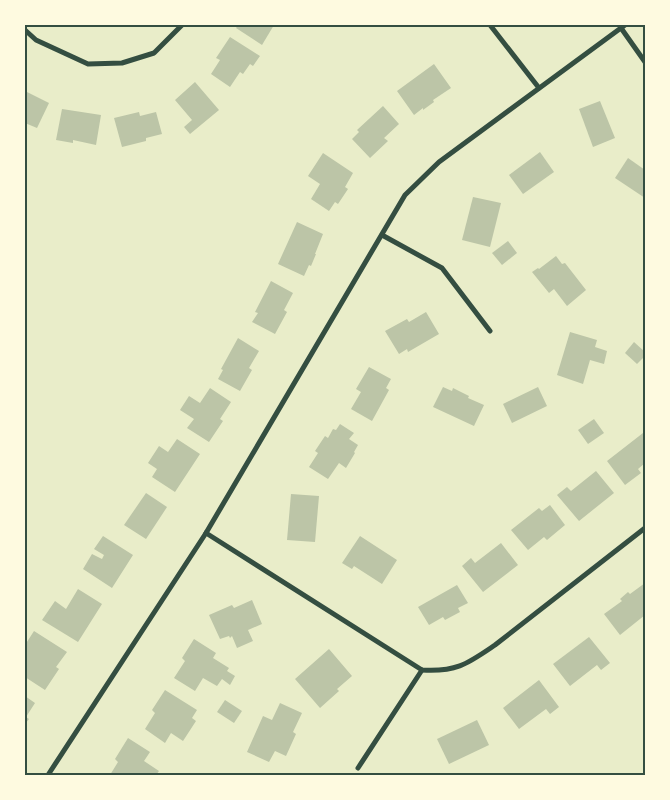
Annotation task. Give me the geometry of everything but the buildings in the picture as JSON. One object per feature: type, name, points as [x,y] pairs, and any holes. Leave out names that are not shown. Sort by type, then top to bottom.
[{"type":"street","points":[[25,30],[36,40],[88,64],[105,64],[122,63],[154,53],[182,25]]},
{"type":"street","points":[[490,25],[539,88]]},
{"type":"street","points":[[48,775],[206,533],[405,195],[439,162],[623,27],[645,62]]},
{"type":"street","points":[[382,235],[442,268],[490,331]]},
{"type":"street","points":[[206,533],[422,670],[438,671],[455,668],[469,662],[495,645],[645,528]]},
{"type":"street","points":[[358,768],[422,670]]}]
